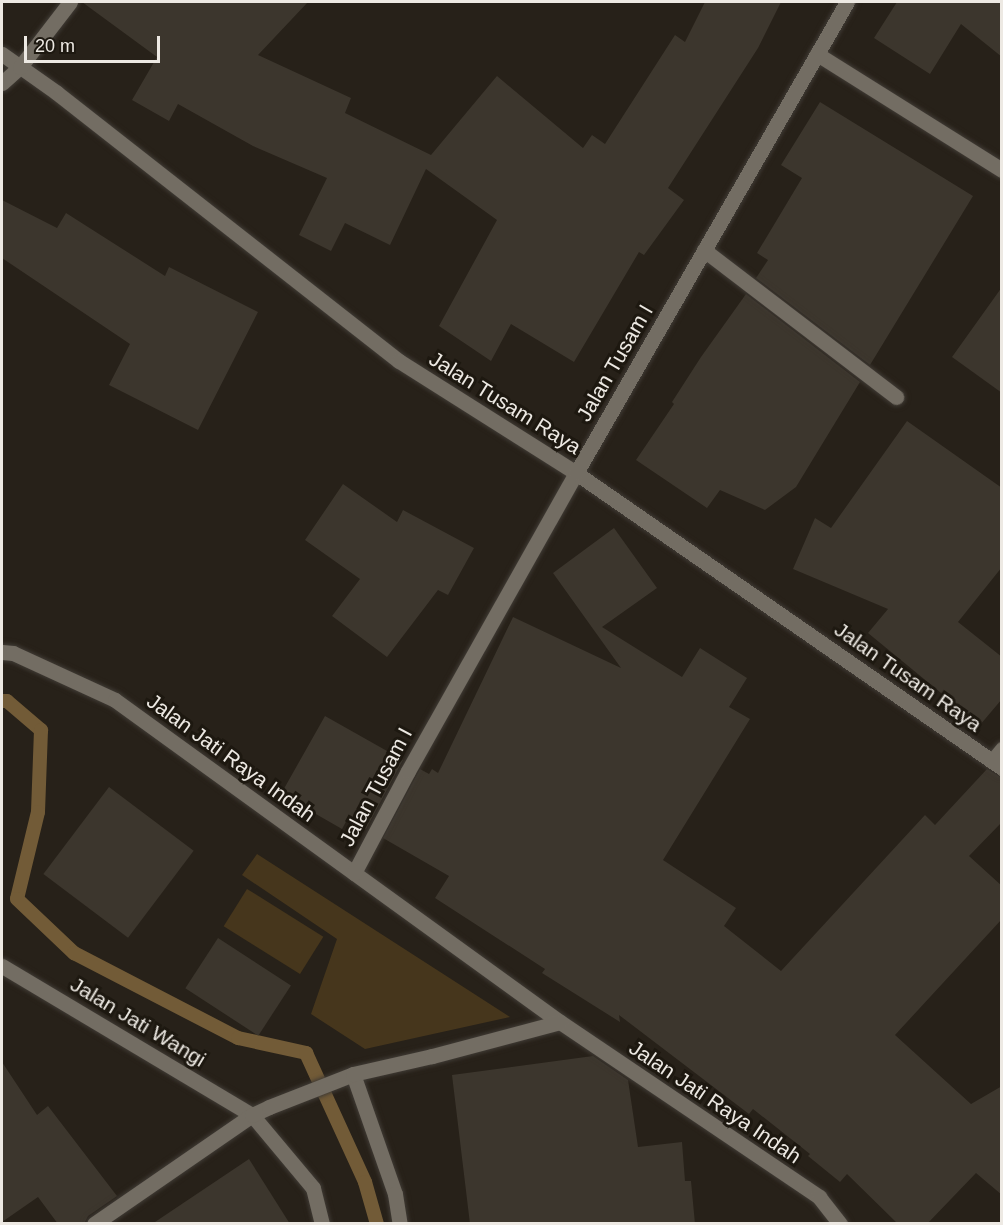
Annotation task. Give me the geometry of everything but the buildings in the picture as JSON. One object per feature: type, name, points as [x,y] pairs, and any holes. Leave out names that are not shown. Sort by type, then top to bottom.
[{"type":"street","points":[[2,83],[20,67],[70,2]]},
{"type":"street","name":"Jalan Tusam I","points":[[354,873],[408,771],[576,472],[847,2]]},
{"type":"street","name":"Jalan Tusam Raya","points":[[2,54],[399,361],[576,472],[998,759]]},
{"type":"street","points":[[817,54],[1002,170]]},
{"type":"street","points":[[704,250],[896,397]]},
{"type":"street","name":"Jalan Jati Raya Indah","points":[[7,652],[115,700],[560,1022],[819,1197],[840,1224]]},
{"type":"street","name":"Jalan Jati Wangi","points":[[2,966],[252,1115],[313,1188],[322,1224]]},
{"type":"street","points":[[94,1224],[252,1115],[268,1107],[347,1075],[432,1056],[560,1022]]},
{"type":"street","points":[[347,1075],[395,1194],[400,1224]]},
{"type":"shaded area","points":[[257,854],[510,1017],[365,1049],[311,1014],[337,939],[242,875]]},
{"type":"shaded area","points":[[247,889],[323,937],[300,974],[224,926]]},
{"type":"waterway","points":[[2,701],[7,701],[41,730],[38,812],[17,899],[74,953],[238,1038],[306,1053],[365,1182],[377,1224]]}]
